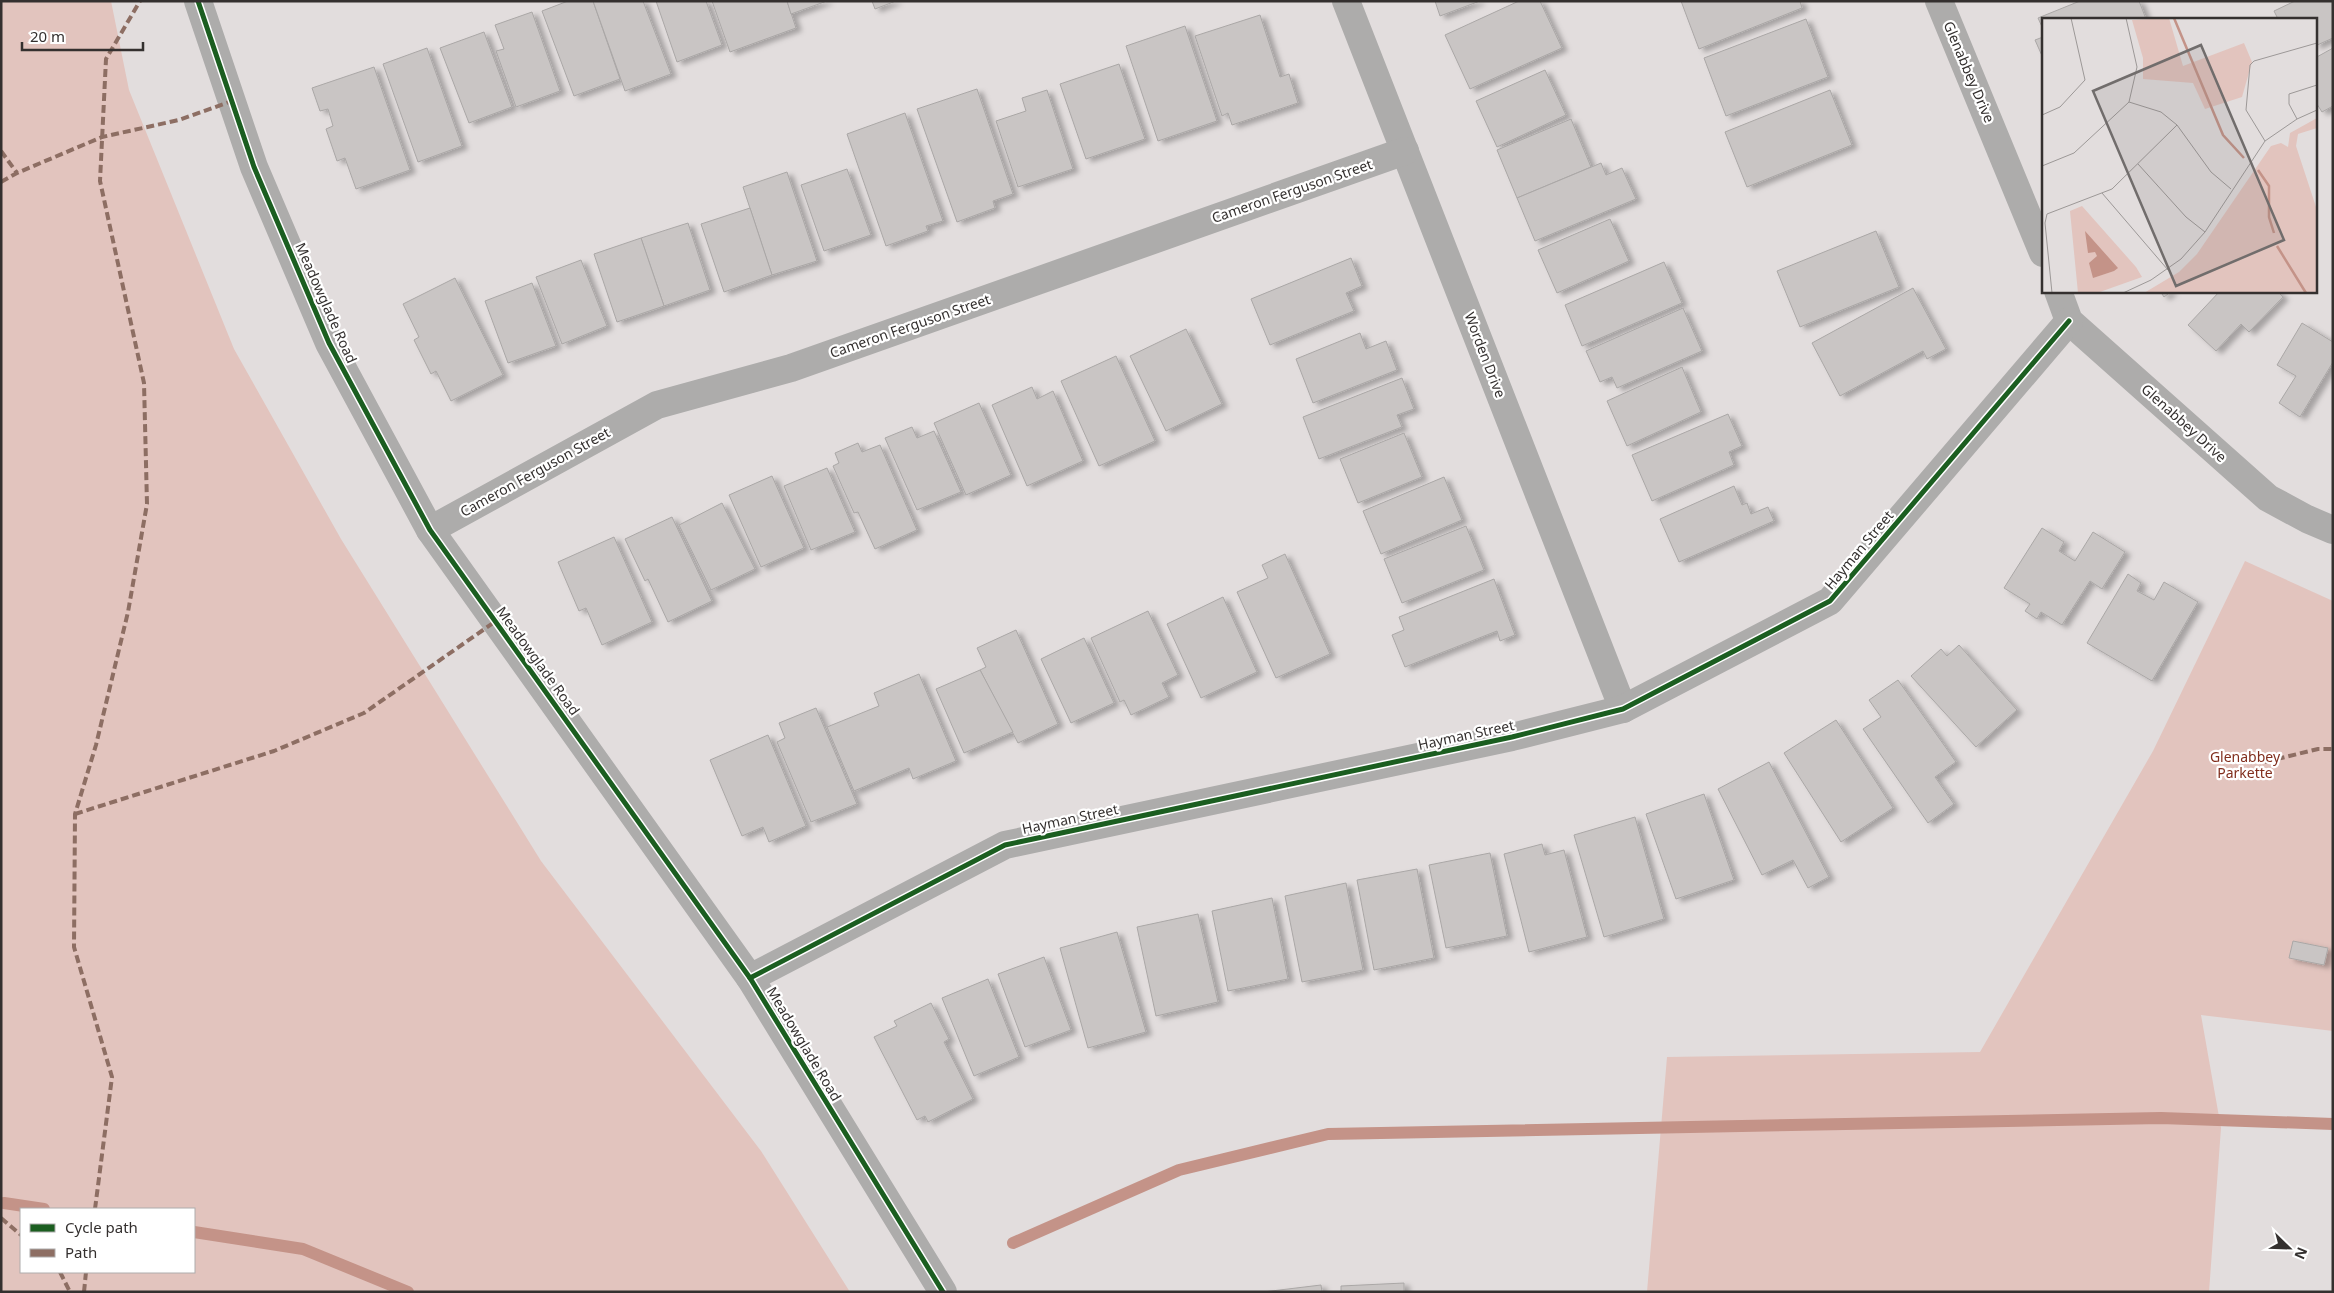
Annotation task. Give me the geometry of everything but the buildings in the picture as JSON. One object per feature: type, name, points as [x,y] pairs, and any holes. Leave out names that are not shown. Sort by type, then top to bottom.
[{"type":"street","name":"Meadowglade Road","points":[[198,1],[254,168],[329,343],[430,530],[750,978],[942,1292]]},
{"type":"street","name":"Worden Drive","points":[[1346,1],[1623,709]]},
{"type":"street","name":"Glenabbey Drive","points":[[1939,1],[2042,251]]},
{"type":"street","name":"Cameron Ferguson Street","points":[[430,530],[657,405],[791,368],[1405,151]]},
{"type":"street","name":"Glenabbey Drive","points":[[2058,292],[2069,321],[2268,498],[2333,530]]},
{"type":"street","name":"Hayman Street","points":[[750,978],[1005,845],[1512,736],[1623,709],[1830,601],[2069,321]]},
{"type":"green space","points":[[1,1],[111,1],[129,90],[234,349],[341,539],[541,861],[761,1151],[850,1292],[1,1292]]},
{"type":"green space","name":"Glenabbey Parkette","points":[[2245,561],[2333,601],[2333,1031],[2201,1015],[2221,1128],[2209,1292],[1647,1292],[1667,1057],[1980,1052],[2153,751]]},
{"type":"waterway","points":[[1013,1243],[1179,1170],[1328,1134],[2161,1118],[2333,1124]]},
{"type":"waterway","points":[[4,1203],[37,1208]]},
{"type":"waterway","points":[[195,1232],[303,1249],[408,1292]]},
{"type":"marked path","points":[[95,1208],[112,1077],[74,947],[75,814],[96,745],[128,612],[147,504],[144,383],[100,181],[106,59],[140,1]]},
{"type":"marked path","points":[[1,182],[17,173],[102,137],[179,120],[232,101]]},
{"type":"marked path","points":[[1,151],[17,173]]},
{"type":"marked path","points":[[75,814],[274,751],[364,713],[496,621]]},
{"type":"marked path","points":[[2265,762],[2318,749],[2333,749]]},
{"type":"marked path","points":[[1,1218],[20,1234]]},
{"type":"marked path","points":[[60,1273],[70,1292]]},
{"type":"marked path","points":[[84,1292],[86,1273]]},
{"type":"cycle path","points":[[198,1],[254,167],[329,343],[430,530],[750,978],[943,1292]]},
{"type":"cycle path","points":[[750,978],[1005,845],[1512,737],[1623,709],[1830,601],[2069,321]]}]
